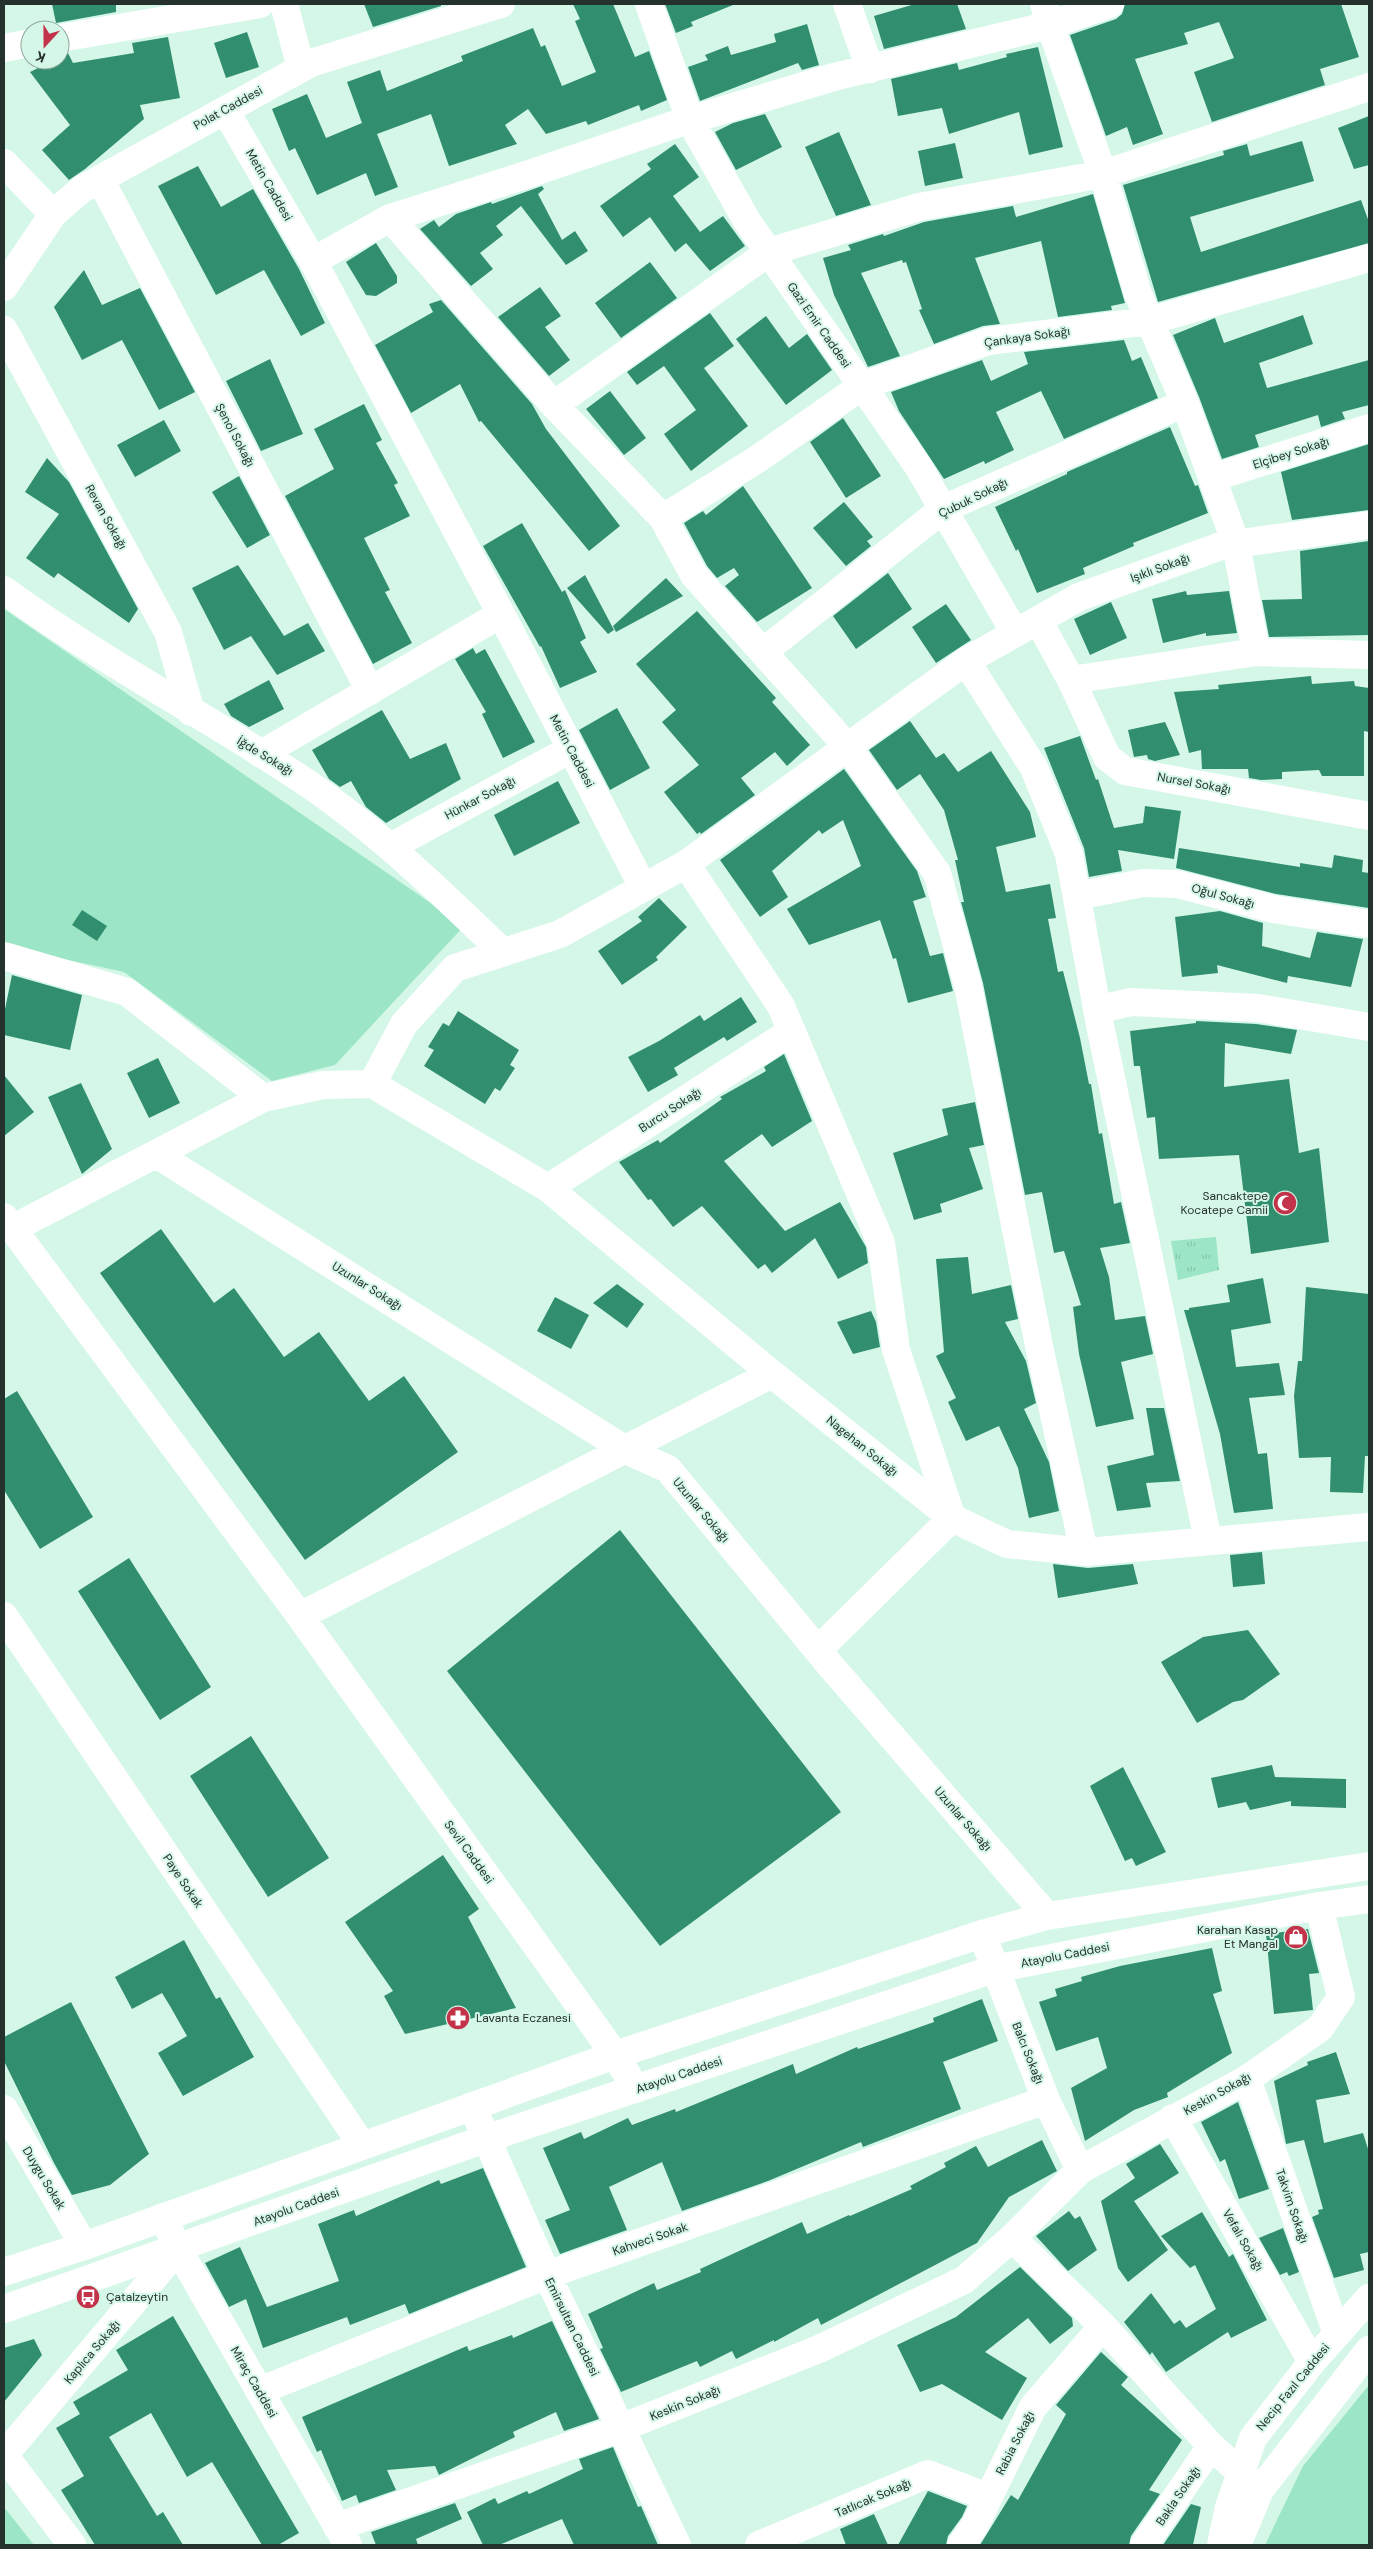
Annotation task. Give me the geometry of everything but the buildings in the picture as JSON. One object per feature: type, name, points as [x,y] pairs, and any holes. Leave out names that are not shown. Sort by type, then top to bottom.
[{"type":"street","points":[[70,35],[130,15],[260,4]]},
{"type":"street","points":[[284,4],[301,68]]},
{"type":"street","name":"Polat Caddesi","points":[[4,287],[53,214],[82,189],[301,68],[320,60],[498,4]]},
{"type":"street","name":"Gazi Emir Caddesi","points":[[649,4],[690,120],[747,221],[918,466],[943,510],[1026,627]]},
{"type":"street","points":[[847,4],[870,69]]},
{"type":"street","points":[[313,261],[390,218],[690,120],[870,69],[1047,14],[1110,4]]},
{"type":"street","points":[[1047,14],[1103,174],[1138,294],[1185,403],[1236,544],[1256,652]]},
{"type":"street","points":[[4,48],[20,45]]},
{"type":"street","points":[[554,405],[769,252],[919,207],[1103,174],[1369,87]]},
{"type":"street","name":"Metin Caddesi","points":[[225,110],[313,261],[501,614],[643,887]]},
{"type":"street","points":[[4,163],[53,214]]},
{"type":"street","name":"Şenol Sokağı","points":[[100,179],[370,690]]},
{"type":"street","points":[[390,218],[554,405],[663,518],[694,575],[847,746],[937,873],[968,986],[1039,1346],[1084,1551]]},
{"type":"street","name":"Çankaya Sokağı","points":[[663,518],[759,458],[862,386],[988,341],[1149,321],[1369,258]]},
{"type":"street","name":"Revan Sokağı","points":[[4,330],[168,632],[191,712]]},
{"type":"street","name":"Çubuk Sokağı","points":[[763,652],[943,510],[1185,403]]},
{"type":"street","name":"Elçibey Sokağı","points":[[1212,478],[1369,428]]},
{"type":"street","name":"Işıklı Sokağı","points":[[372,1084],[404,1024],[455,968],[560,934],[686,864],[966,661],[1079,597],[1221,546],[1369,525]]},
{"type":"street","name":"İğde Sokağı","points":[[4,590],[56,628],[296,776],[406,859],[503,952]]},
{"type":"street","points":[[261,754],[501,614]]},
{"type":"street","name":"Nursel Sokağı","points":[[1026,627],[1071,680],[1107,757],[1125,771],[1369,816]]},
{"type":"street","points":[[1071,680],[1256,652],[1369,654]]},
{"type":"street","points":[[966,661],[1034,768],[1069,854],[1097,1010],[1208,1540]]},
{"type":"street","name":"Hünkar Sokağı","points":[[390,847],[571,749]]},
{"type":"street","points":[[686,864],[782,1006],[882,1243],[896,1350],[952,1518],[818,1650]]},
{"type":"street","name":"Oğul Sokağı","points":[[1076,896],[1143,883],[1177,884],[1273,909],[1369,924]]},
{"type":"street","points":[[4,956],[127,992],[263,1098]]},
{"type":"street","points":[[1097,1010],[1131,1002],[1258,1008],[1369,1027]]},
{"type":"street","name":"Burcu Sokağı","points":[[548,1188],[792,1031]]},
{"type":"street","points":[[8,1223],[156,1154],[263,1098],[323,1085],[372,1084]]},
{"type":"street","name":"Nagehan Sokağı","points":[[372,1084],[548,1188],[772,1374],[952,1518],[1008,1544],[1084,1551],[1369,1527]]},
{"type":"street","name":"Uzunlar Sokağı","points":[[156,1154],[626,1450],[668,1469],[818,1650],[1047,1916]]},
{"type":"street","name":"Sevil Caddesi","points":[[8,1223],[300,1616],[614,2055],[636,2089]]},
{"type":"street","points":[[300,1616],[772,1374]]},
{"type":"street","name":"Paye Sokak","points":[[4,1616],[362,2145]]},
{"type":"street","points":[[4,2272],[84,2246],[614,2055],[982,1934],[1047,1916],[1369,1866]]},
{"type":"street","name":"Atayolu Caddesi","points":[[4,2309],[488,2138],[994,1969],[1319,1906],[1369,1899]]},
{"type":"street","name":"Keskin Sokağı","points":[[342,2536],[622,2428],[818,2349],[964,2280],[1012,2238],[1080,2170],[1247,2079],[1320,2028],[1341,1997],[1319,1906]]},
{"type":"street","name":"Balcı Sokağı","points":[[982,1934],[1046,2100],[1080,2170]]},
{"type":"street","name":"Takvim Sokağı","points":[[1247,2079],[1337,2334]]},
{"type":"street","name":"Kahveci Sokak","points":[[259,2391],[547,2275],[1046,2100]]},
{"type":"street","name":"Emirsultan Caddesi","points":[[472,2106],[488,2138],[547,2275],[677,2545]]},
{"type":"street","name":"Duygu Sokak","points":[[4,2110],[84,2246]]},
{"type":"street","name":"Vefalı Sokağı","points":[[1173,2118],[1312,2362]]},
{"type":"street","name":"Miraç Caddesi","points":[[163,2217],[178,2249],[342,2536]]},
{"type":"street","points":[[1012,2238],[1102,2326],[1211,2446],[1250,2482]]},
{"type":"street","name":"Kaplıca Sokağı","points":[[5,2455],[178,2249]]},
{"type":"street","name":"Necip Fazıl Caddesi","points":[[1237,2545],[1250,2482],[1253,2438],[1312,2362],[1369,2298]]},
{"type":"street","name":"Rabia Sokağı","points":[[961,2545],[975,2524],[1033,2407],[1102,2326]]},
{"type":"street","name":"Necip Fazıl Caddesi","points":[[1221,2545],[1229,2507],[1369,2350]]},
{"type":"street","name":"Bakla Sokağı","points":[[1144,2545],[1211,2446]]},
{"type":"street","points":[[5,2455],[72,2545]]},
{"type":"street","name":"Tatlıcak Sokağı","points":[[759,2545],[928,2474],[988,2497]]},
{"type":"green space","points":[[4,609],[464,926],[335,1065],[272,1081],[124,972],[4,946]]},
{"type":"green space","points":[[1216,1237],[1219,1270],[1178,1280],[1171,1241]]},
{"type":"green space","points":[[1369,2385],[1369,2545],[1265,2545],[1303,2466]]},
{"type":"green space","points":[[4,2507],[34,2545],[4,2545]]},
{"type":"place","name":"Sancaktepe Kocatepe Camii","points":[[1285,1203]]},
{"type":"place","name":"Karahan Kasap Et Mangal","points":[[1296,1937]]},
{"type":"place","name":"Lavanta Eczanesi","points":[[458,2018]]},
{"type":"place","name":"Çatalzeytin","points":[[88,2297]]}]
